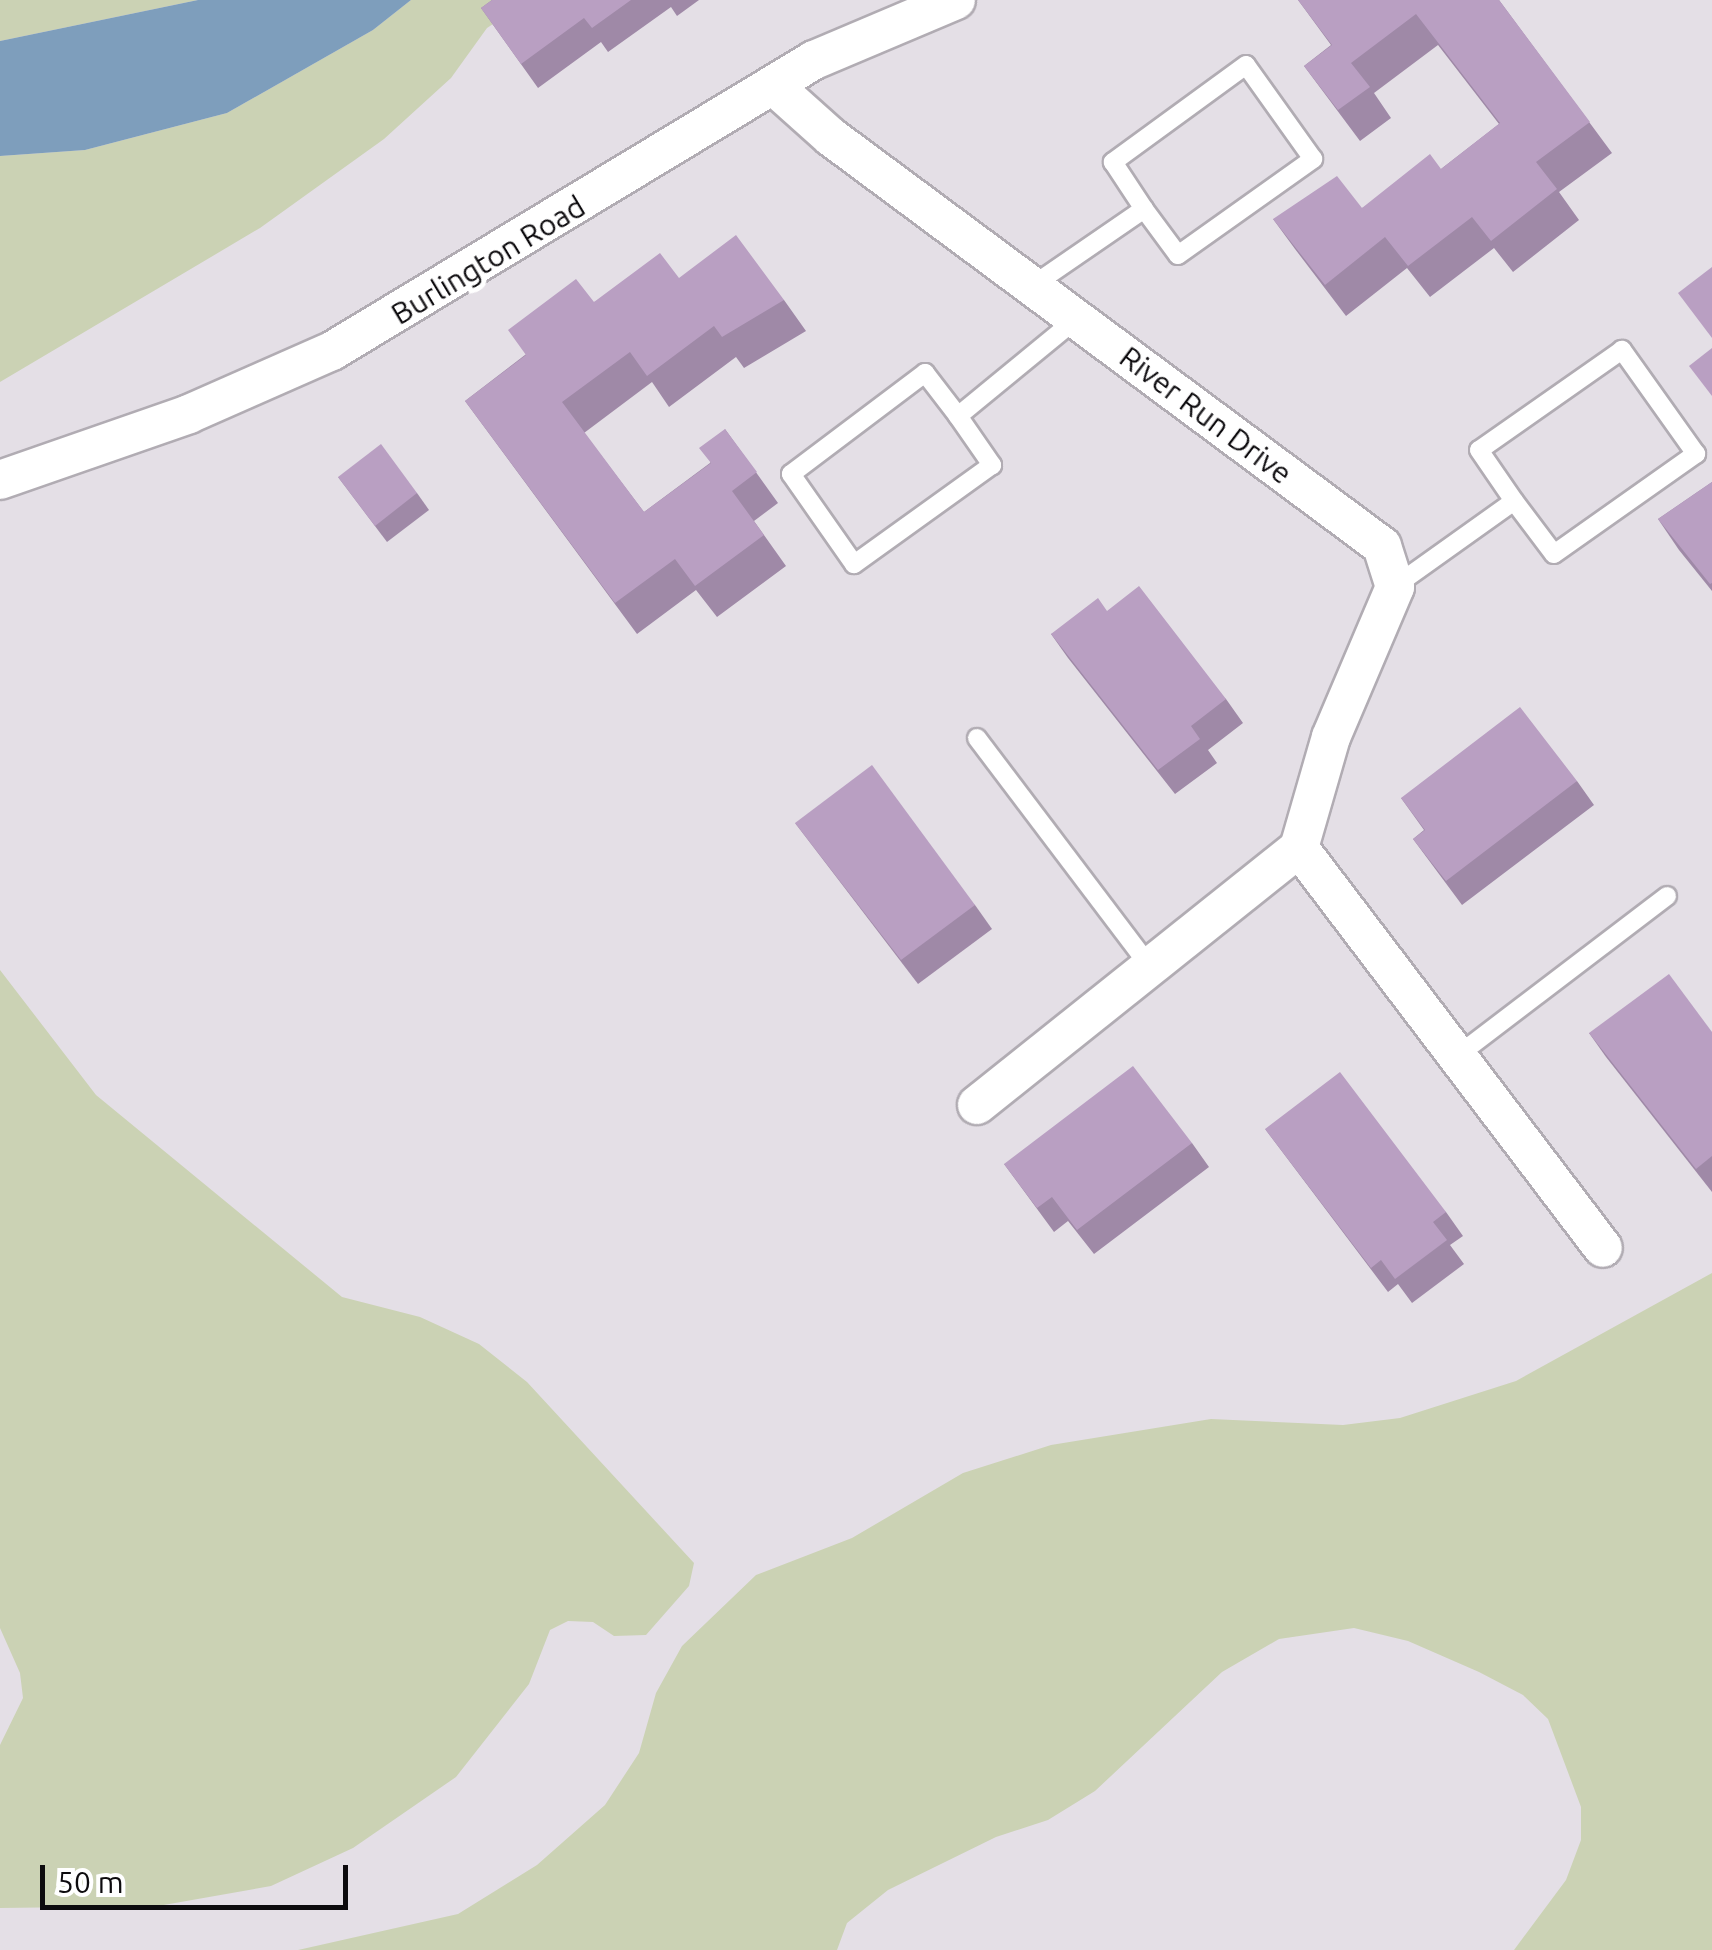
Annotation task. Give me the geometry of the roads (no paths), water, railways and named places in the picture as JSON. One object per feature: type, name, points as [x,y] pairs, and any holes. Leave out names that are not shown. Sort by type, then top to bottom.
[{"type":"street","name":"Burlington Road","points":[[0,480],[189,414],[332,351],[850,40],[956,0]]},
{"type":"street","name":"River Run Drive","points":[[774,86],[831,137],[1382,546],[1394,587]]},
{"type":"street","points":[[977,1104],[1299,848],[1331,737],[1394,587]]},
{"type":"street","points":[[1299,848],[1603,1248]]},
{"type":"lane","points":[[1246,65],[1313,159],[1178,255],[1144,209],[1113,162],[1246,65]]},
{"type":"lane","points":[[1032,286],[1144,209]]},
{"type":"lane","points":[[958,416],[1076,319]]},
{"type":"lane","points":[[1622,350],[1696,454],[1554,554],[1514,501],[1479,450],[1622,350]]},
{"type":"lane","points":[[926,374],[958,416],[992,465],[854,564],[791,474],[926,374]]},
{"type":"lane","points":[[1394,587],[1514,501]]},
{"type":"lane","points":[[977,738],[1150,967]]},
{"type":"lane","points":[[1457,1056],[1667,896]]},
{"type":"water","points":[[198,0],[411,0],[373,30],[227,113],[85,150],[0,156],[0,41]]}]
